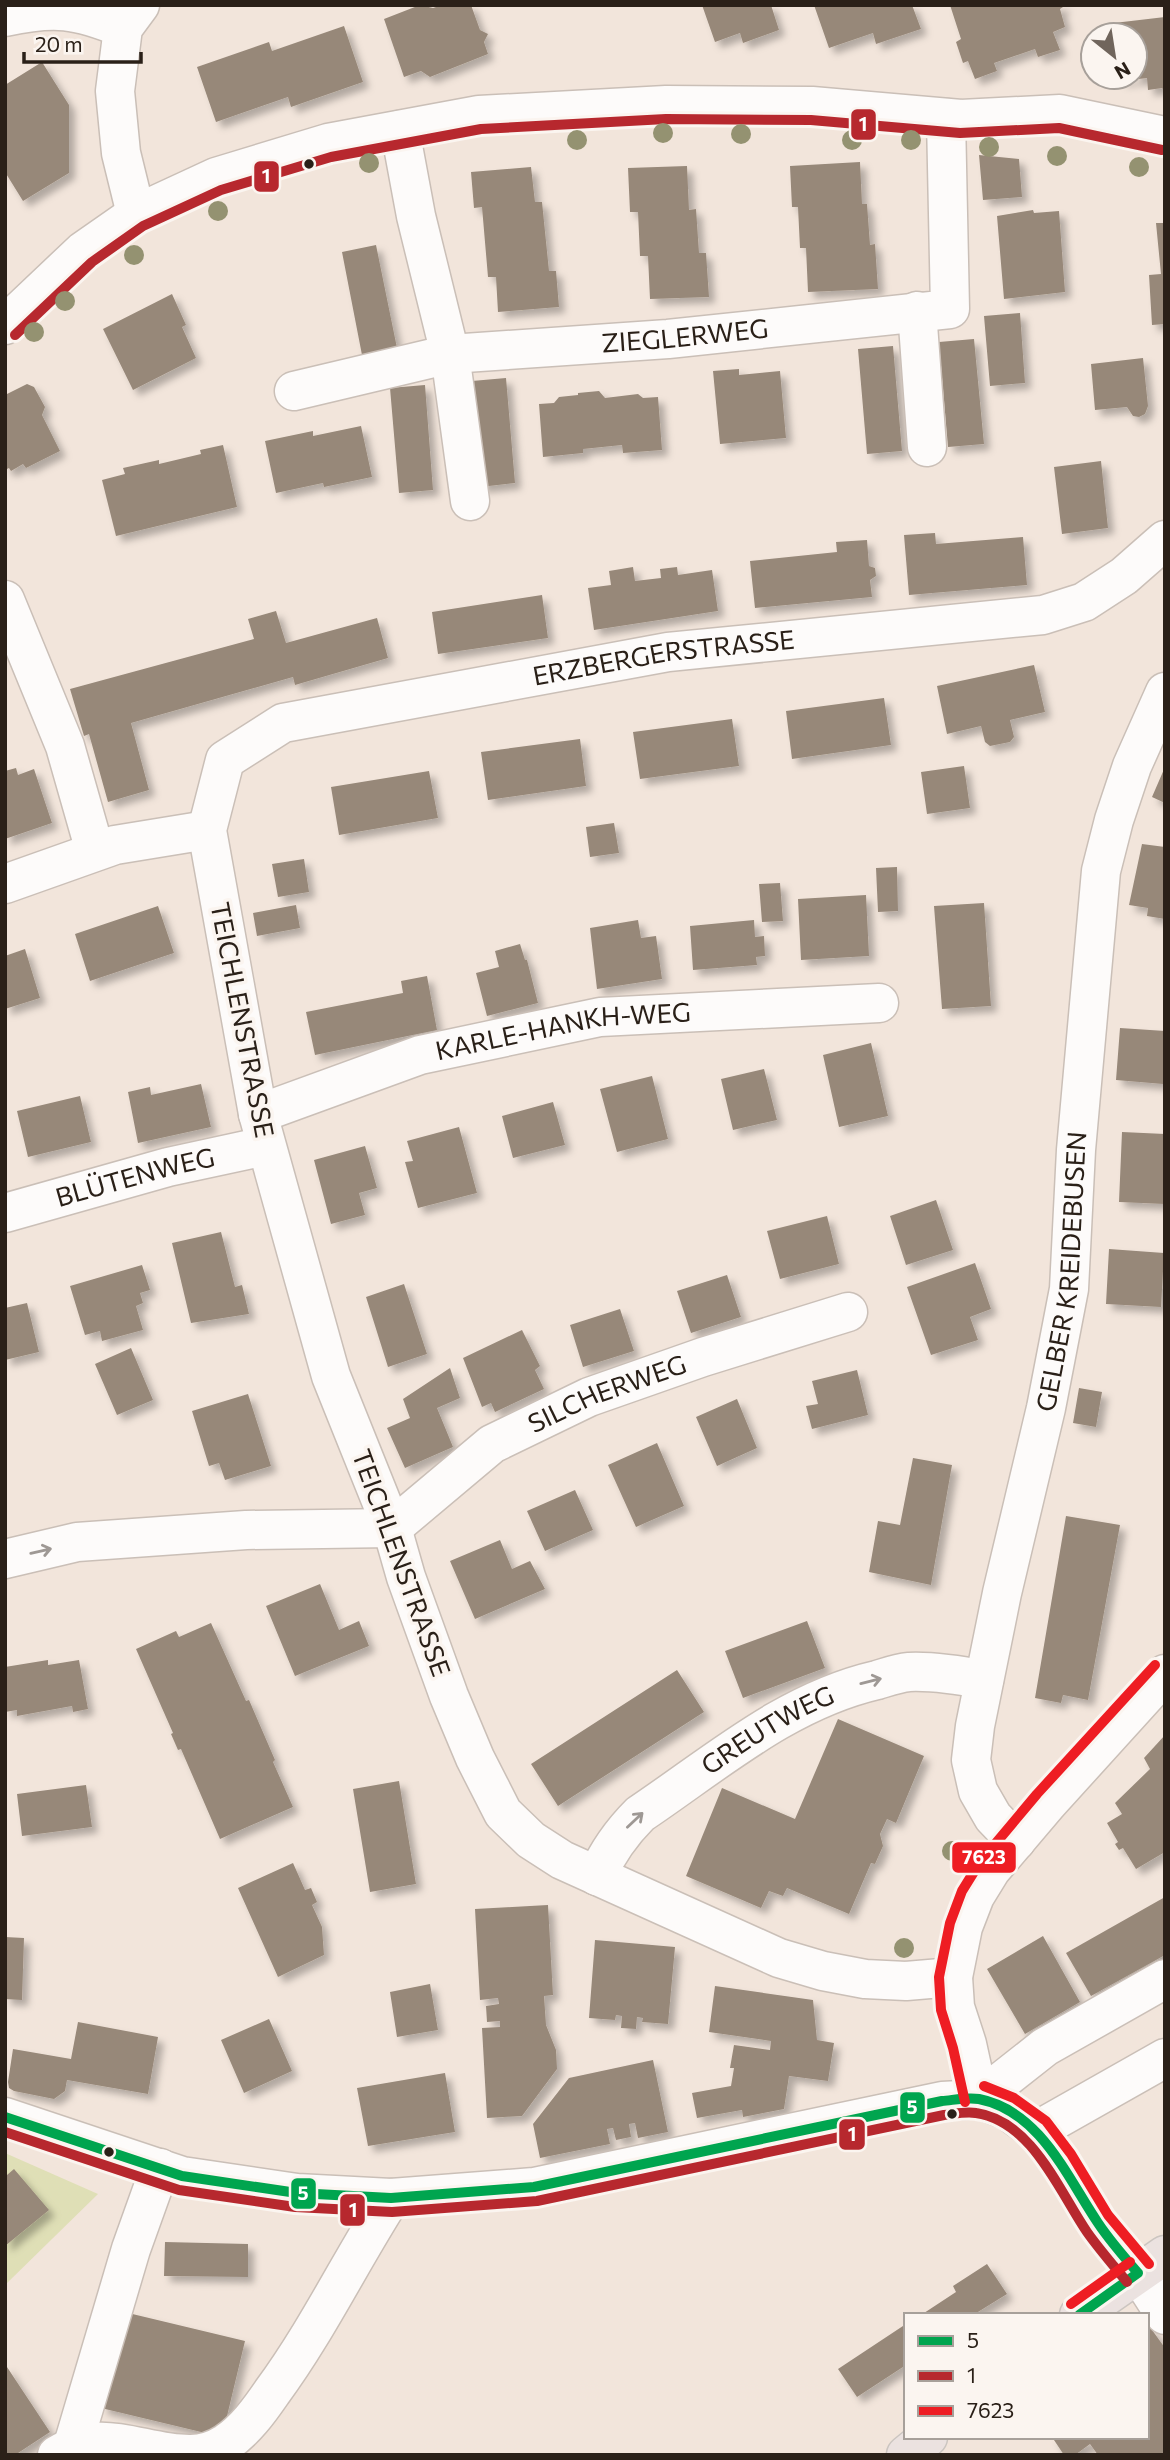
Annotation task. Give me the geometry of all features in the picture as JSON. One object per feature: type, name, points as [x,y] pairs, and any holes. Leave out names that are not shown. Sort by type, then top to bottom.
[{"type":"main road","points":[[1082,2313],[1151,2264]]},
{"type":"main road","points":[[906,2455],[926,2439]]},
{"type":"street","points":[[5,17],[40,9],[131,17],[115,91],[121,153],[136,214]]},
{"type":"street","points":[[5,325],[83,251],[136,214],[216,177],[328,143],[479,115],[666,105],[812,106],[946,118],[1060,114],[1165,136]]},
{"type":"street","name":"ZIEGLERWEG","points":[[294,391],[450,354],[668,339],[950,309],[946,118]]},
{"type":"street","points":[[400,130],[416,216],[450,354],[470,501]]},
{"type":"street","points":[[917,311],[927,447]]},
{"type":"street","name":"ERZBERGERSTRASSE","points":[[207,830],[225,760],[283,723],[668,652],[1043,615],[1084,602],[1124,576],[1165,540]]},
{"type":"street","points":[[5,600],[65,746],[95,851]]},
{"type":"street","name":"GELBER KREIDEBUSEN","points":[[1016,1841],[993,1816],[978,1791],[971,1760],[984,1679],[1046,1408],[1069,1289],[1076,1150],[1101,871],[1132,766],[1165,692]]},
{"type":"street","points":[[5,884],[115,845],[207,830]]},
{"type":"street","name":"TEICHLENSTRASSE","points":[[207,830],[261,1130],[331,1376],[392,1528],[449,1696],[475,1758],[503,1813],[531,1840],[562,1860],[779,1958],[823,1971],[865,1979],[906,1981],[953,1976]]},
{"type":"street","name":"KARLE-HANKH-WEG","points":[[261,1130],[420,1055],[600,1017],[879,1003]]},
{"type":"street","name":"BLÜTENWEG","points":[[5,1213],[168,1167],[261,1130]]},
{"type":"street","name":"SILCHERWEG","points":[[392,1528],[492,1444],[565,1409],[703,1357],[848,1312]]},
{"type":"street","points":[[5,1559],[144,1527],[246,1530],[392,1528]]},
{"type":"street","name":"GREUTWEG","points":[[597,1876],[608,1851],[640,1814],[744,1741],[799,1708],[819,1698],[864,1683],[908,1672],[984,1679]]},
{"type":"street","points":[[979,2099],[967,2044],[955,2007],[953,1976],[963,1927],[975,1896],[991,1870],[1165,1674]]},
{"type":"street","points":[[979,2099],[1045,2047],[1165,1979]]},
{"type":"street","points":[[1036,2131],[1165,2058]]},
{"type":"street","points":[[5,2117],[182,2176],[297,2193],[391,2198],[534,2187],[942,2101],[979,2099],[1007,2110],[1036,2131],[1059,2161],[1097,2223],[1151,2264],[1165,2315]]},
{"type":"street","points":[[160,2168],[65,2450],[109,2441],[189,2454],[210,2452],[228,2442],[252,2419],[288,2371],[391,2198]]},
{"type":"green space","points":[[5,2153],[98,2194],[5,2285]]},
{"type":"building","points":[[420,5],[433,8],[442,5],[471,5],[480,30],[488,34],[484,42],[488,54],[430,77],[421,71],[404,77],[384,19]]},
{"type":"building","points":[[702,5],[771,5],[779,30],[743,43],[740,33],[715,42]]},
{"type":"building","points":[[814,5],[912,5],[921,29],[876,44],[873,33],[829,48]]},
{"type":"building","points":[[950,5],[1066,5],[1060,9],[1065,27],[1053,32],[1060,50],[1038,57],[1035,49],[994,63],[997,71],[975,79],[968,61],[963,63],[956,42],[961,39]]},
{"type":"building","points":[[1165,17],[1165,91],[1162,88],[1149,90],[1149,21],[1131,21]]},
{"type":"building","points":[[344,26],[363,82],[291,107],[288,97],[216,122],[197,67],[269,42],[272,51]]},
{"type":"building","points":[[42,62],[69,105],[69,173],[23,201],[5,172],[5,85]]},
{"type":"building","points":[[979,155],[1019,159],[1022,197],[983,200]]},
{"type":"building","points":[[860,162],[862,204],[867,204],[870,245],[875,244],[878,289],[808,292],[806,248],[800,248],[798,207],[792,207],[790,166]]},
{"type":"building","points":[[687,166],[689,210],[696,209],[699,253],[706,253],[709,297],[650,299],[648,256],[640,256],[638,212],[630,212],[628,168]]},
{"type":"building","points":[[531,167],[535,202],[542,202],[549,271],[556,271],[559,307],[498,312],[496,277],[488,277],[482,207],[474,208],[471,172]]},
{"type":"building","points":[[1033,210],[1034,213],[1059,211],[1065,292],[1004,299],[997,216]]},
{"type":"building","points":[[1156,223],[1165,223],[1165,324],[1152,325],[1149,275],[1161,274]]},
{"type":"building","points":[[376,245],[397,348],[362,355],[342,252]]},
{"type":"building","points":[[172,294],[186,325],[182,327],[196,358],[133,390],[103,329]]},
{"type":"building","points":[[1020,313],[1025,383],[990,386],[984,316]]},
{"type":"building","points":[[974,339],[984,444],[948,447],[939,342]]},
{"type":"building","points":[[893,346],[902,451],[867,454],[858,349]]},
{"type":"building","points":[[1143,358],[1148,406],[1145,414],[1133,416],[1127,407],[1095,410],[1091,364]]},
{"type":"building","points":[[739,369],[739,375],[780,371],[786,438],[720,444],[713,371]]},
{"type":"building","points":[[506,378],[515,483],[480,487],[472,381]]},
{"type":"building","points":[[27,384],[34,387],[45,407],[42,415],[60,451],[26,468],[23,464],[11,471],[9,468],[5,470],[5,395]]},
{"type":"building","points":[[425,385],[433,490],[399,493],[390,388]]},
{"type":"building","points":[[599,391],[605,398],[638,394],[643,398],[658,397],[662,450],[623,453],[622,445],[543,457],[539,404],[554,403],[559,397]]},
{"type":"building","points":[[361,426],[372,477],[324,487],[323,483],[276,493],[265,441],[313,431],[313,436]]},
{"type":"building","points":[[223,445],[237,507],[116,536],[102,480],[125,474],[123,468],[159,460],[159,464],[201,454],[200,450]]},
{"type":"building","points":[[1101,461],[1108,528],[1062,534],[1054,467]]},
{"type":"building","points":[[935,533],[936,544],[1023,537],[1027,585],[909,595],[904,535]]},
{"type":"building","points":[[867,540],[869,566],[875,568],[876,576],[870,580],[872,597],[755,608],[750,561],[837,552],[836,542]]},
{"type":"building","points":[[633,567],[635,581],[661,578],[660,569],[677,567],[678,575],[712,570],[718,611],[594,630],[588,588],[611,585],[609,571]]},
{"type":"building","points":[[542,595],[548,638],[438,654],[432,612]]},
{"type":"building","points":[[276,611],[286,643],[377,618],[388,658],[295,685],[293,677],[131,723],[149,790],[108,802],[89,734],[84,736],[70,689],[254,639],[248,619]]},
{"type":"building","points":[[1034,665],[1045,712],[1010,720],[1014,737],[1010,742],[990,746],[985,742],[981,726],[947,734],[937,686]]},
{"type":"building","points":[[884,698],[891,745],[792,759],[786,711]]},
{"type":"building","points":[[732,719],[739,766],[640,779],[633,732]]},
{"type":"building","points":[[580,739],[586,786],[488,800],[481,752]]},
{"type":"building","points":[[964,766],[970,808],[927,814],[921,772]]},
{"type":"building","points":[[1165,767],[1165,803],[1152,797]]},
{"type":"building","points":[[16,768],[18,775],[34,769],[52,823],[5,839],[5,771]]},
{"type":"building","points":[[429,771],[438,818],[339,835],[331,787]]},
{"type":"building","points":[[614,823],[619,853],[590,857],[586,827]]},
{"type":"building","points":[[1142,844],[1165,847],[1165,919],[1147,916],[1148,908],[1129,905]]},
{"type":"building","points":[[304,859],[309,892],[278,897],[272,864]]},
{"type":"building","points":[[897,867],[898,911],[878,912],[876,868]]},
{"type":"building","points":[[780,883],[783,921],[762,922],[759,884]]},
{"type":"building","points":[[866,895],[869,956],[801,960],[798,899]]},
{"type":"building","points":[[984,903],[991,1006],[942,1009],[934,906]]},
{"type":"building","points":[[296,905],[300,928],[257,936],[253,913]]},
{"type":"building","points":[[158,906],[174,953],[90,981],[75,934]]},
{"type":"building","points":[[638,920],[641,938],[656,936],[662,979],[597,989],[590,928]]},
{"type":"building","points":[[754,920],[755,937],[764,936],[765,956],[756,957],[757,965],[693,970],[690,926]]},
{"type":"building","points":[[520,944],[538,1003],[487,1016],[476,973],[499,967],[495,951]]},
{"type":"building","points":[[25,949],[40,998],[5,1009],[5,956]]},
{"type":"building","points":[[427,976],[437,1030],[315,1055],[306,1012],[403,993],[401,981]]},
{"type":"building","points":[[1120,1028],[1165,1031],[1163,1084],[1116,1080]]},
{"type":"building","points":[[871,1043],[888,1116],[839,1127],[823,1055]]},
{"type":"building","points":[[764,1069],[777,1120],[733,1130],[721,1079]]},
{"type":"building","points":[[652,1076],[668,1139],[617,1152],[600,1089]]},
{"type":"building","points":[[201,1084],[211,1127],[138,1143],[128,1092],[150,1087],[151,1095]]},
{"type":"building","points":[[80,1096],[91,1142],[28,1157],[17,1111]]},
{"type":"building","points":[[553,1102],[565,1145],[513,1158],[502,1116]]},
{"type":"building","points":[[459,1127],[477,1193],[418,1208],[405,1162],[413,1161],[407,1141]]},
{"type":"building","points":[[1122,1132],[1165,1134],[1165,1204],[1119,1202]]},
{"type":"building","points":[[365,1146],[377,1188],[359,1193],[365,1215],[331,1224],[314,1160]]},
{"type":"building","points":[[936,1200],[953,1250],[906,1265],[890,1216]]},
{"type":"building","points":[[827,1216],[839,1264],[780,1279],[767,1231]]},
{"type":"building","points":[[221,1232],[235,1287],[242,1285],[249,1314],[191,1323],[172,1243]]},
{"type":"building","points":[[1109,1249],[1164,1253],[1161,1307],[1106,1304]]},
{"type":"building","points":[[975,1263],[991,1309],[970,1317],[978,1340],[931,1355],[907,1287]]},
{"type":"building","points":[[142,1265],[150,1290],[140,1293],[143,1303],[136,1306],[143,1330],[102,1341],[100,1331],[85,1335],[70,1286]]},
{"type":"building","points":[[727,1275],[741,1317],[691,1333],[677,1291]]},
{"type":"building","points":[[404,1284],[427,1354],[388,1367],[366,1297]]},
{"type":"building","points":[[27,1303],[39,1352],[5,1360],[5,1308]]},
{"type":"building","points":[[620,1309],[634,1351],[583,1367],[570,1325]]},
{"type":"building","points":[[522,1330],[540,1366],[535,1370],[544,1389],[495,1412],[491,1403],[482,1407],[463,1358]]},
{"type":"building","points":[[131,1348],[153,1400],[117,1415],[95,1364]]},
{"type":"building","points":[[450,1368],[460,1398],[437,1408],[453,1447],[405,1468],[387,1428],[410,1418],[403,1399]]},
{"type":"building","points":[[857,1370],[868,1415],[812,1429],[806,1406],[818,1404],[812,1381]]},
{"type":"building","points":[[1079,1388],[1102,1392],[1096,1427],[1073,1423]]},
{"type":"building","points":[[248,1394],[271,1466],[225,1480],[219,1463],[209,1466],[192,1411]]},
{"type":"building","points":[[737,1399],[757,1448],[717,1466],[696,1417]]},
{"type":"building","points":[[657,1443],[684,1506],[636,1527],[608,1465]]},
{"type":"building","points":[[913,1458],[952,1465],[931,1585],[869,1572],[878,1521],[900,1525]]},
{"type":"building","points":[[575,1490],[593,1530],[545,1551],[527,1511]]},
{"type":"building","points":[[1066,1516],[1120,1525],[1088,1700],[1063,1695],[1061,1703],[1035,1698]]},
{"type":"building","points":[[500,1540],[512,1569],[530,1561],[545,1589],[475,1619],[450,1561]]},
{"type":"building","points":[[320,1584],[339,1630],[359,1621],[369,1646],[295,1676],[266,1606]]},
{"type":"building","points":[[807,1621],[825,1668],[743,1698],[725,1651]]},
{"type":"building","points":[[211,1623],[246,1701],[249,1700],[293,1807],[220,1839],[181,1749],[178,1750],[136,1649],[176,1631],[179,1637]]},
{"type":"building","points":[[48,1660],[48,1665],[79,1660],[88,1709],[73,1712],[72,1706],[17,1716],[17,1710],[5,1712],[5,1667]]},
{"type":"building","points":[[677,1670],[704,1712],[558,1806],[531,1764]]},
{"type":"building","points":[[838,1719],[924,1756],[896,1823],[887,1819],[880,1834],[883,1846],[875,1864],[871,1863],[849,1914],[787,1888],[783,1896],[769,1891],[761,1908],[686,1876],[722,1788],[795,1819]]},
{"type":"building","points":[[1165,1735],[1165,1852],[1136,1869],[1123,1848],[1119,1850],[1115,1844],[1118,1842],[1107,1823],[1122,1814],[1115,1803],[1150,1769],[1144,1758]]},
{"type":"building","points":[[399,1781],[416,1884],[370,1892],[353,1789]]},
{"type":"building","points":[[86,1785],[92,1827],[22,1836],[17,1794]]},
{"type":"building","points":[[293,1863],[305,1890],[311,1888],[317,1902],[312,1905],[322,1927],[324,1955],[278,1977],[238,1888]]},
{"type":"building","points":[[1165,1897],[1165,1955],[1091,1996],[1066,1953]]},
{"type":"building","points":[[548,1905],[553,1995],[544,1996],[546,2025],[556,2050],[557,2069],[522,2116],[487,2118],[482,2028],[500,2027],[500,2021],[487,2022],[486,2006],[499,2004],[498,1998],[480,2000],[475,1909]]},
{"type":"building","points":[[1043,1936],[1080,2002],[1025,2034],[987,1969]]},
{"type":"building","points":[[5,1937],[24,1938],[22,2000],[5,1999]]},
{"type":"building","points":[[595,1940],[675,1947],[668,2024],[642,2022],[643,2018],[637,2017],[636,2029],[621,2028],[622,2016],[616,2015],[615,2020],[589,2018]]},
{"type":"building","points":[[430,1984],[438,2030],[397,2037],[390,1992]]},
{"type":"building","points":[[715,1986],[813,2000],[817,2040],[834,2043],[828,2081],[789,2076],[784,2109],[743,2117],[742,2110],[697,2118],[692,2093],[731,2086],[734,2068],[730,2068],[734,2045],[770,2050],[771,2041],[709,2032]]},
{"type":"building","points":[[269,2019],[292,2071],[244,2093],[221,2040]]},
{"type":"building","points":[[78,2022],[158,2037],[148,2094],[67,2080],[65,2091],[54,2099],[9,2088],[13,2049],[71,2059]]},
{"type":"building","points":[[653,2060],[668,2132],[638,2138],[635,2123],[629,2124],[631,2137],[616,2140],[613,2128],[607,2129],[610,2144],[540,2158],[533,2124],[569,2078]]},
{"type":"building","points":[[445,2073],[455,2132],[368,2146],[357,2088]]},
{"type":"building","points":[[14,2169],[49,2210],[5,2246],[5,2172],[7,2175]]},
{"type":"building","points":[[165,2242],[248,2244],[248,2277],[164,2276]]},
{"type":"building","points":[[987,2264],[1007,2294],[976,2313],[924,2313],[956,2292],[953,2286]]},
{"type":"building","points":[[124,2312],[245,2341],[222,2437],[101,2408]]},
{"type":"building","points":[[904,2325],[904,2366],[857,2397],[838,2369]]},
{"type":"building","points":[[1149,2326],[1165,2348],[1165,2455],[1098,2455],[1090,2444],[1075,2455],[1064,2455],[1053,2439],[1149,2439]]},
{"type":"building","points":[[5,2364],[50,2432],[15,2455],[5,2455]]},
{"type":"transit line","name":"1","points":[[15,335],[92,262],[143,226],[221,190],[331,157],[481,129],[666,119],[811,120],[960,133],[1059,128],[1162,150]]},
{"type":"transit line","name":"7623","points":[[965,2102],[941,2010],[939,1977],[950,1923],[962,1891],[980,1862],[1037,1794],[1155,1665]]},
{"type":"transit line","name":"7623","points":[[984,2086],[1014,2098],[1046,2121],[1071,2154],[1108,2215],[1149,2264]]},
{"type":"transit line","name":"5","points":[[5,2117],[182,2176],[297,2193],[391,2198],[534,2187],[942,2101],[979,2099],[1000,2106],[1035,2131],[1050,2148],[1103,2230],[1138,2273]]},
{"type":"transit line","name":"1","points":[[5,2132],[179,2190],[295,2207],[392,2212],[537,2201],[944,2115],[972,2112],[996,2119],[1013,2129],[1028,2143],[1054,2178],[1087,2232],[1127,2282]]},
{"type":"transit line","name":"7623","points":[[1071,2304],[1130,2262]]},
{"type":"transit line","name":"5","points":[[1082,2313],[1138,2273]]}]
